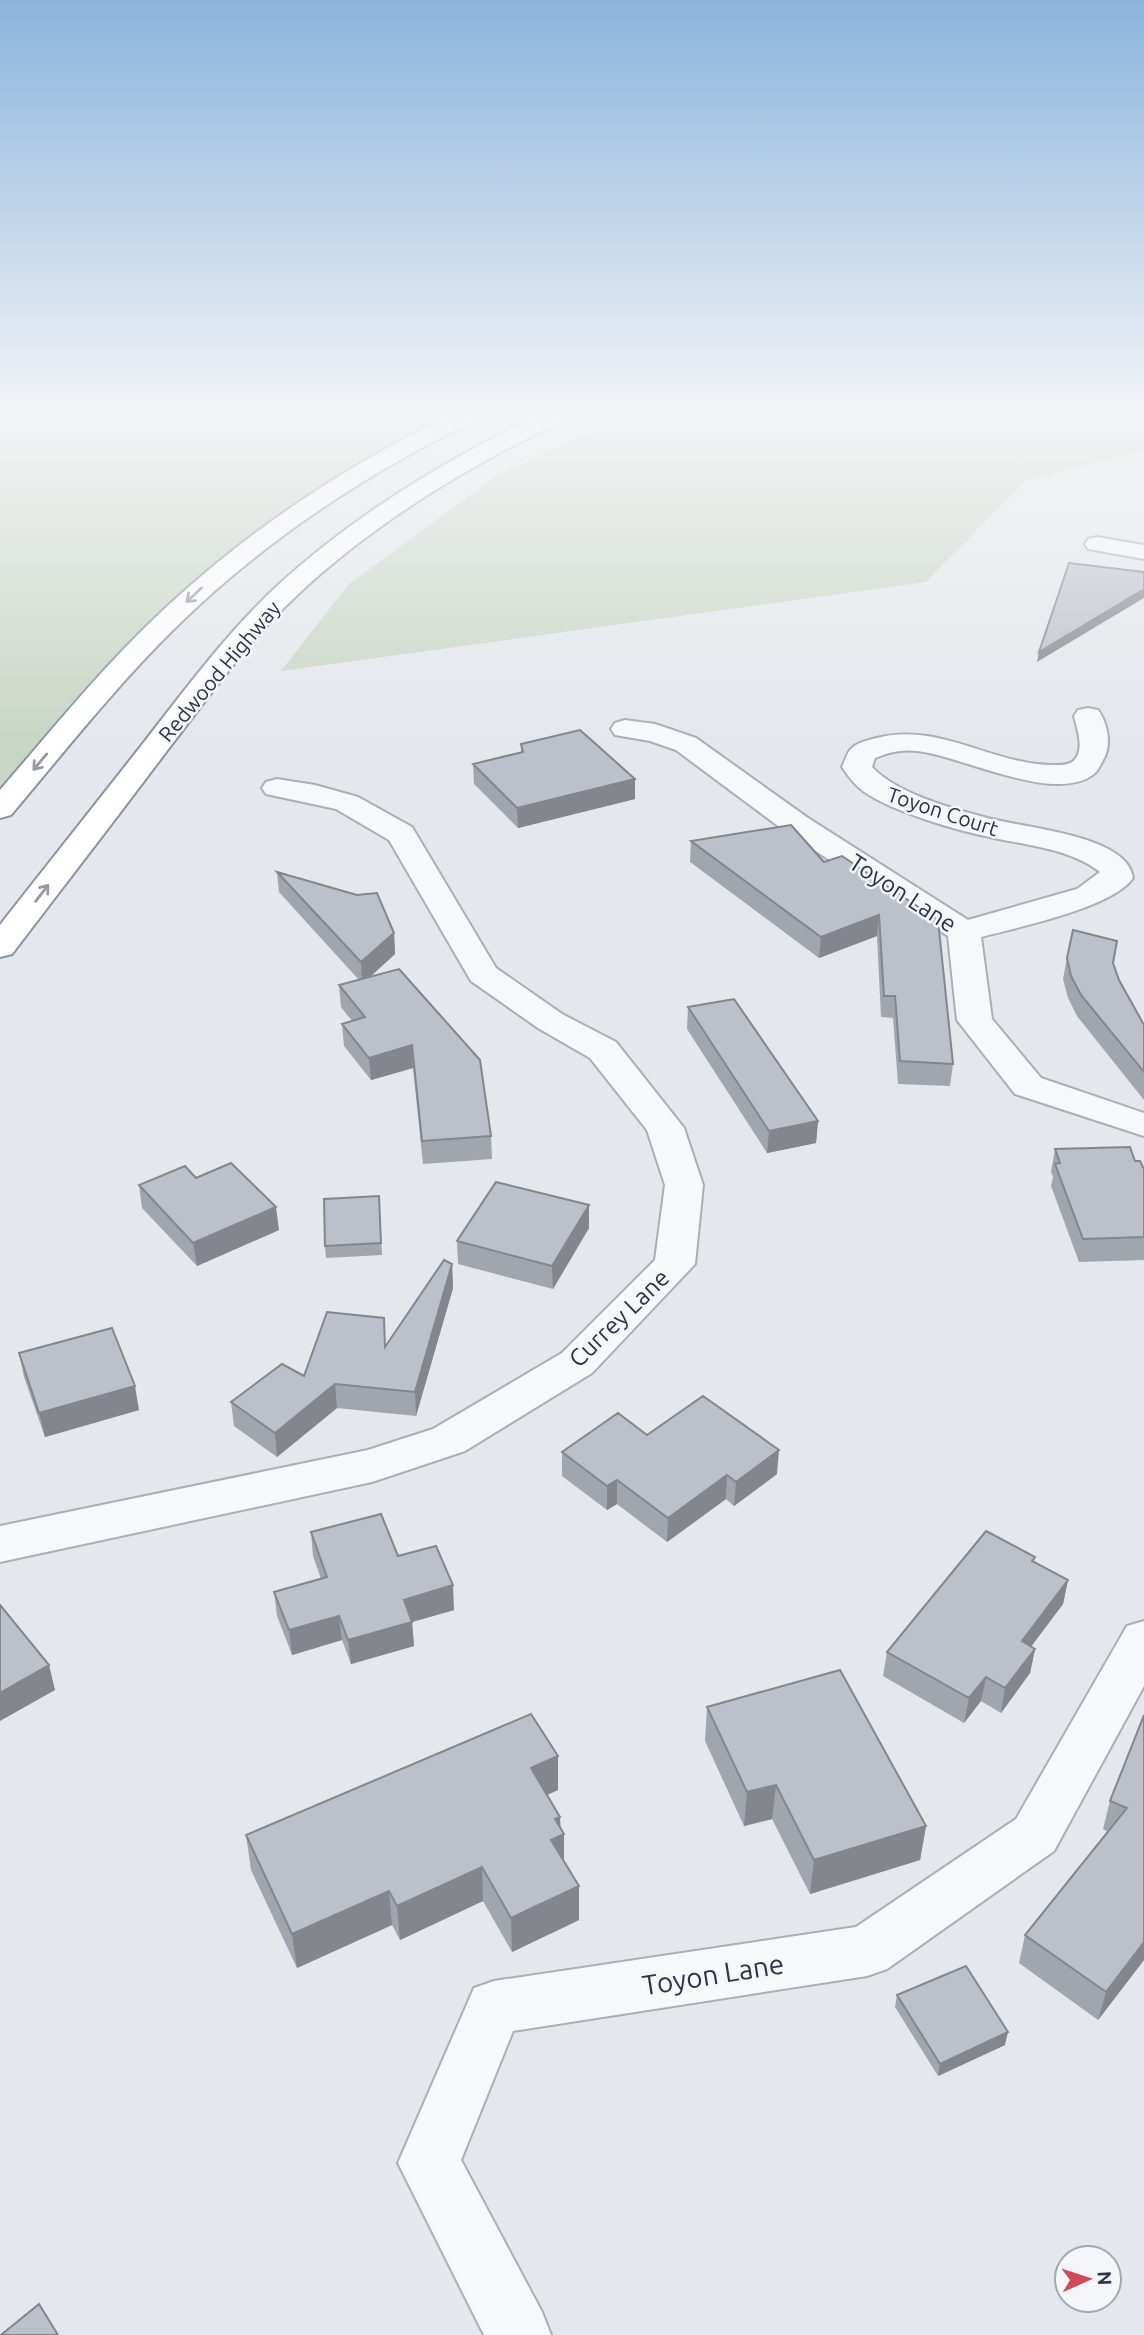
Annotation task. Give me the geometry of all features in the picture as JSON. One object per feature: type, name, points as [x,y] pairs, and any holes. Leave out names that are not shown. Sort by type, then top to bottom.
[{"type":"highway","points":[[0,809],[134,655],[225,568],[287,520]]},
{"type":"highway","name":"Redwood Highway","points":[[0,947],[201,687],[284,594],[346,541],[376,520]]},
{"type":"street","points":[[1097,544],[1144,552]]},
{"type":"street","name":"Toyon Court","points":[[964,932],[1088,896],[1117,878],[1116,869],[1104,858],[1082,849],[977,825],[881,791],[865,780],[857,767],[863,753],[887,742],[920,742],[951,749],[1021,772],[1063,773],[1085,766],[1093,755],[1094,742],[1088,716]]},
{"type":"street","name":"Toyon Lane","points":[[625,729],[655,733],[686,744],[797,825],[964,932],[975,1020],[1028,1086],[1144,1125]]},
{"type":"street","name":"Currey Lane","points":[[0,1544],[372,1466],[449,1440],[577,1363],[675,1264],[684,1185],[665,1128],[603,1051],[550,1021],[482,974],[401,834],[347,803],[277,788]]},
{"type":"street","name":"Toyon Lane","points":[[519,2335],[429,2162],[494,2007],[867,1951],[1035,1835],[1144,1640]]},
{"type":"green space","points":[[0,520],[291,520],[257,541],[0,809]]},
{"type":"green space","points":[[437,520],[987,520],[926,582],[281,671],[348,585]]},
{"type":"building","points":[[1069,563],[1144,572],[1144,589],[1039,652]]},
{"type":"building","points":[[580,730],[635,779],[517,808],[473,764],[523,752],[521,744]]},
{"type":"building","points":[[791,825],[824,862],[842,856],[938,920],[953,1064],[900,1061],[895,996],[884,996],[879,915],[821,937],[691,841]]},
{"type":"building","points":[[277,872],[357,895],[377,893],[394,933],[361,962]]},
{"type":"building","points":[[1073,930],[1117,941],[1113,963],[1119,980],[1144,1025],[1144,1072],[1081,995],[1071,976],[1067,958]]},
{"type":"building","points":[[399,969],[480,1060],[491,1136],[422,1141],[412,1045],[369,1058],[342,1024],[365,1017],[339,985]]},
{"type":"building","points":[[734,999],[818,1121],[769,1131],[688,1007]]},
{"type":"building","points":[[1130,1147],[1135,1161],[1140,1161],[1144,1169],[1144,1237],[1083,1239],[1055,1164],[1060,1163],[1055,1149]]},
{"type":"building","points":[[231,1163],[276,1207],[193,1243],[139,1185],[185,1166],[196,1178]]},
{"type":"building","points":[[496,1182],[589,1205],[552,1266],[457,1241]]},
{"type":"building","points":[[379,1196],[381,1243],[325,1246],[324,1199]]},
{"type":"building","points":[[444,1260],[452,1264],[415,1392],[335,1384],[275,1433],[231,1402],[282,1364],[304,1376],[327,1312],[384,1318],[385,1347]]},
{"type":"building","points":[[112,1328],[135,1386],[39,1413],[19,1353]]},
{"type":"building","points":[[703,1396],[779,1450],[736,1482],[727,1475],[668,1518],[617,1480],[607,1486],[562,1452],[618,1413],[647,1435]]},
{"type":"building","points":[[381,1514],[398,1556],[436,1546],[453,1585],[404,1600],[412,1622],[348,1640],[339,1616],[289,1630],[274,1592],[327,1577],[311,1532]]},
{"type":"building","points":[[986,1531],[1035,1557],[1032,1561],[1068,1580],[1022,1641],[1035,1649],[1005,1688],[986,1677],[969,1698],[887,1652]]},
{"type":"building","points":[[0,1605],[49,1665],[0,1693]]},
{"type":"building","points":[[840,1670],[926,1826],[814,1860],[776,1785],[747,1792],[707,1707]]},
{"type":"building","points":[[531,1714],[558,1756],[531,1768],[560,1817],[555,1819],[564,1834],[551,1840],[579,1886],[511,1918],[482,1867],[397,1906],[389,1891],[292,1934],[246,1835]]},
{"type":"building","points":[[1144,1715],[1144,1942],[1106,1992],[1025,1935],[1127,1808],[1110,1801]]},
{"type":"building","points":[[966,1966],[1008,2032],[940,2064],[897,1995]]},
{"type":"building","points":[[39,2304],[58,2335],[1,2335]]}]
